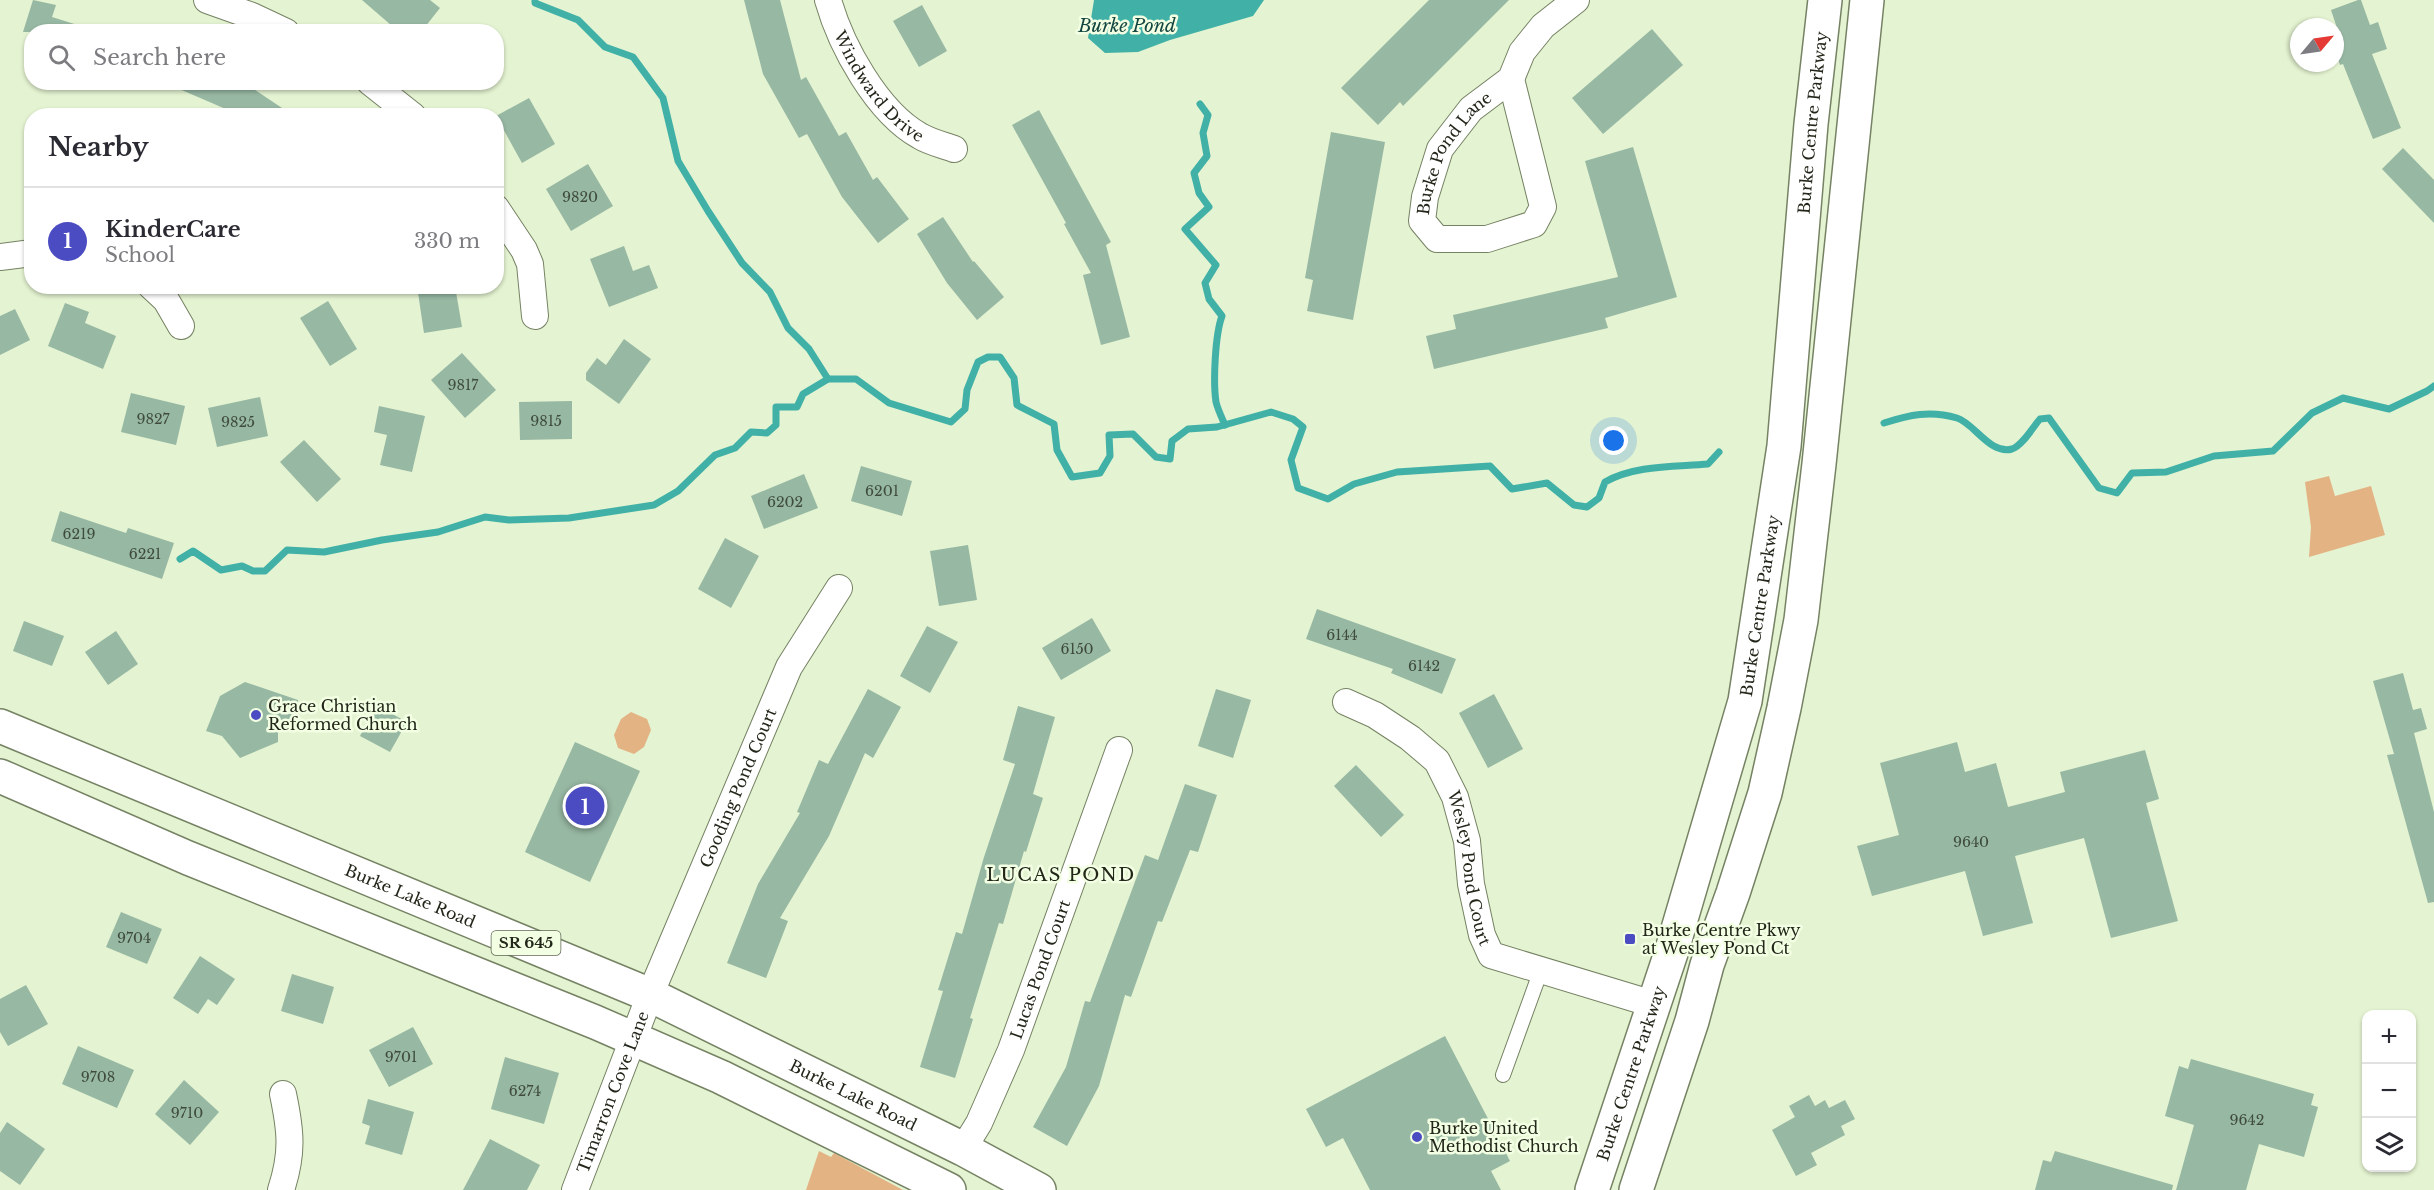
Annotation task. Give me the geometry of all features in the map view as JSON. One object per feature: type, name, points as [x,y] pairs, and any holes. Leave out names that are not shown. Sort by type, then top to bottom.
[{"type":"main road","name":"Burke Centre Parkway","points":[[1592,1190],[1671,953],[1745,701],[1784,446],[1811,124],[1825,0]]},
{"type":"main road","points":[[1636,1190],[1692,1021],[1707,965],[1766,793],[1784,708],[1801,620],[1867,0]]},
{"type":"main road","name":"Burke Lake Road","points":[[0,726],[650,995],[963,1149],[1039,1190]]},
{"type":"main road","name":"SR 645","points":[[0,776],[188,858],[634,1039],[721,1077],[949,1190]]},
{"type":"street","points":[[207,0],[269,24]]},
{"type":"street","name":"Windward Drive","points":[[828,0],[845,44],[866,81],[891,113],[921,137],[954,149]]},
{"type":"street","name":"Burke Pond Lane","points":[[1511,79],[1543,207],[1534,224],[1487,239],[1437,238],[1422,221],[1425,197],[1440,149],[1471,109],[1511,79],[1522,52],[1543,26],[1576,0]]},
{"type":"street","points":[[380,90],[403,108]]},
{"type":"street","points":[[504,220],[525,250],[530,264],[535,316]]},
{"type":"street","points":[[0,257],[24,254]]},
{"type":"street","points":[[160,294],[166,300],[181,326]]},
{"type":"street","name":"Gooding Pond Court","points":[[650,995],[789,667],[839,588]]},
{"type":"street","name":"Wesley Pond Court","points":[[1346,702],[1375,715],[1410,738],[1437,761],[1455,797],[1467,841],[1471,884],[1482,935],[1491,955],[1653,1004]]},
{"type":"street","name":"Lucas Pond Court","points":[[963,1149],[979,1123],[1011,1050],[1119,750]]},
{"type":"street","name":"Timarron Cove Lane","points":[[575,1190],[650,995]]},
{"type":"street","points":[[281,1190],[291,1147],[291,1132],[283,1094]]},
{"type":"lane","points":[[1503,1075],[1541,970]]},
{"type":"shaded area","points":[[2329,476],[2335,496],[2371,486],[2385,535],[2309,557],[2311,527],[2305,482]]},
{"type":"shaded area","points":[[631,712],[647,719],[651,730],[644,747],[634,754],[618,748],[614,735],[621,719]]},
{"type":"shaded area","points":[[819,1151],[831,1157],[834,1153],[903,1190],[806,1190]]},
{"type":"water","name":"Burke Pond","points":[[1094,0],[1264,0],[1253,16],[1170,40],[1138,52],[1105,53],[1088,38]]},
{"type":"building","points":[[33,0],[56,5],[52,17],[74,24],[26,24]]},
{"type":"building","points":[[362,0],[430,0],[440,8],[427,24],[390,24]]},
{"type":"building","points":[[744,0],[780,0],[801,80],[806,77],[839,136],[846,132],[873,180],[877,177],[909,219],[878,243],[842,197],[807,134],[799,138],[763,74]]},
{"type":"building","points":[[1429,0],[1509,0],[1403,106],[1400,102],[1378,125],[1341,88]]},
{"type":"building","points":[[2361,0],[2370,25],[2378,22],[2387,49],[2372,54],[2401,128],[2373,139],[2344,66],[2344,18],[2334,18],[2331,10]]},
{"type":"building","points":[[922,5],[947,51],[919,67],[893,21]]},
{"type":"building","points":[[1652,29],[1683,65],[1603,134],[1572,98]]},
{"type":"building","points":[[182,90],[255,90],[282,108],[223,108]]},
{"type":"building","points":[[529,98],[555,144],[522,163],[504,130],[504,112]]},
{"type":"building","points":[[1039,110],[1111,242],[1106,245],[1130,337],[1101,345],[1083,275],[1091,273],[1012,125]]},
{"type":"building","points":[[1331,132],[1385,142],[1353,320],[1307,311],[1313,280],[1305,278]]},
{"type":"building","points":[[1633,147],[1677,297],[1605,318],[1608,328],[1434,369],[1426,336],[1456,329],[1453,315],[1618,277],[1585,161]]},
{"type":"building","points":[[2403,148],[2434,180],[2434,223],[2382,169]]},
{"type":"building","points":[[588,164],[613,206],[571,231],[546,189]]},
{"type":"building","points":[[943,217],[973,262],[1004,297],[977,320],[947,283],[917,234]]},
{"type":"building","points":[[624,246],[633,271],[649,265],[658,288],[609,307],[590,259]]},
{"type":"building","points":[[418,294],[456,294],[462,327],[424,333]]},
{"type":"building","points":[[328,301],[357,349],[330,366],[300,318]]},
{"type":"building","points":[[65,303],[89,312],[85,323],[116,336],[103,369],[48,346]]},
{"type":"building","points":[[15,309],[30,340],[0,355],[0,316]]},
{"type":"building","points":[[624,339],[651,359],[619,404],[586,380],[586,373],[597,358],[606,365]]},
{"type":"building","points":[[462,353],[496,390],[465,418],[431,380]]},
{"type":"building","points":[[131,393],[185,406],[176,445],[121,432]]},
{"type":"building","points":[[260,397],[268,436],[217,447],[208,408]]},
{"type":"building","points":[[572,401],[572,439],[520,440],[519,402]]},
{"type":"building","points":[[379,406],[425,416],[412,472],[380,465],[387,435],[374,432]]},
{"type":"building","points":[[304,440],[341,479],[317,502],[280,462]]},
{"type":"building","points":[[861,466],[912,481],[902,516],[851,501]]},
{"type":"building","points":[[804,474],[818,508],[764,529],[751,496]]},
{"type":"building","points":[[60,511],[126,533],[128,528],[174,543],[162,579],[51,541]]},
{"type":"building","points":[[725,538],[759,556],[731,608],[698,589]]},
{"type":"building","points":[[968,545],[977,600],[939,606],[930,551]]},
{"type":"building","points":[[1317,609],[1456,659],[1442,694],[1391,673],[1393,669],[1306,639]]},
{"type":"building","points":[[1092,618],[1111,651],[1061,680],[1042,648]]},
{"type":"building","points":[[24,621],[64,636],[52,666],[13,651]]},
{"type":"building","points":[[927,626],[958,642],[930,693],[900,676]]},
{"type":"building","points":[[116,631],[138,664],[108,685],[85,652]]},
{"type":"building","points":[[2403,673],[2413,710],[2421,708],[2427,729],[2414,733],[2434,812],[2434,902],[2428,903],[2387,755],[2394,754],[2373,681]]},
{"type":"building","name":"Grace Christian Reformed Church","points":[[245,682],[298,700],[299,729],[278,732],[278,742],[240,758],[222,736],[206,731],[220,696]]},
{"type":"building","points":[[868,689],[901,707],[873,758],[865,753],[829,836],[780,918],[788,921],[766,978],[727,963],[758,884],[800,813],[797,812],[819,760],[828,764]]},
{"type":"building","points":[[1216,689],[1251,700],[1233,758],[1198,746]]},
{"type":"building","points":[[1494,694],[1523,749],[1488,768],[1459,713]]},
{"type":"building","points":[[376,705],[407,722],[390,752],[360,736]]},
{"type":"building","points":[[1018,706],[1055,717],[1033,794],[1043,798],[1026,852],[1024,851],[1003,924],[999,923],[970,1018],[973,1019],[955,1078],[920,1067],[943,991],[938,990],[956,932],[962,934],[984,857],[1015,764],[1003,760]]},
{"type":"building","points":[[575,742],[640,771],[590,882],[525,852]]},
{"type":"building","points":[[1957,742],[1965,772],[1996,763],[2008,807],[2065,792],[2060,772],[2145,750],[2159,799],[2146,803],[2178,921],[2111,938],[2084,838],[2015,856],[2033,923],[1983,936],[1965,871],[1872,896],[1857,846],[1899,835],[1880,763]]},
{"type":"building","points":[[1356,765],[1404,815],[1381,837],[1334,786]]},
{"type":"building","points":[[1185,784],[1217,795],[1198,852],[1190,850],[1162,922],[1158,921],[1131,997],[1125,995],[1099,1086],[1067,1146],[1033,1127],[1066,1067],[1085,1001],[1090,1002],[1145,855],[1158,860]]},
{"type":"building","points":[[121,912],[162,929],[147,964],[106,947]]},
{"type":"building","points":[[200,956],[235,979],[217,1005],[208,999],[198,1014],[173,998]]},
{"type":"building","points":[[292,974],[334,987],[323,1024],[281,1011]]},
{"type":"building","points":[[26,985],[48,1024],[8,1046],[0,1032],[0,999]]},
{"type":"building","points":[[413,1027],[433,1064],[389,1087],[369,1050]]},
{"type":"building","points":[[1445,1036],[1510,1161],[1491,1171],[1501,1190],[1370,1190],[1343,1138],[1326,1147],[1306,1109]]},
{"type":"building","points":[[78,1046],[134,1070],[117,1108],[62,1084]]},
{"type":"building","points":[[505,1057],[559,1073],[544,1124],[491,1109]]},
{"type":"building","points":[[2191,1059],[2314,1094],[2311,1105],[2318,1107],[2304,1157],[2259,1144],[2246,1190],[2176,1190],[2194,1125],[2165,1116],[2179,1066],[2188,1069]]},
{"type":"building","points":[[184,1080],[219,1112],[190,1145],[155,1114]]},
{"type":"building","points":[[1809,1095],[1815,1106],[1825,1100],[1829,1108],[1845,1100],[1855,1119],[1841,1126],[1845,1135],[1811,1153],[1817,1165],[1796,1176],[1772,1130],[1795,1117],[1789,1106]]},
{"type":"building","points":[[368,1099],[414,1112],[402,1155],[365,1144],[370,1126],[362,1123]]},
{"type":"building","points":[[7,1122],[45,1149],[20,1185],[0,1171],[0,1133]]},
{"type":"building","points":[[490,1139],[540,1165],[527,1190],[463,1190]]},
{"type":"building","points":[[2055,1151],[2173,1185],[2172,1190],[2035,1190],[2043,1160],[2051,1162]]},
{"type":"waterway","points":[[535,0],[535,3],[578,20],[605,47],[633,57],[663,98],[678,161],[708,211],[742,263],[770,292],[788,328],[809,349],[828,379]]},
{"type":"waterway","points":[[1200,104],[1208,115],[1203,133],[1207,156],[1194,173],[1199,193],[1209,207],[1185,229],[1216,265],[1205,283],[1209,299],[1222,316],[1216,346],[1215,383],[1216,402],[1225,425]]},
{"type":"waterway","points":[[180,559],[193,551],[221,570],[242,566],[253,571],[265,571],[287,550],[324,552],[438,532],[485,517],[509,520],[569,518],[654,505],[678,491],[715,455],[735,448],[751,432],[767,433],[776,425],[776,407],[797,407],[803,394],[828,379],[856,379],[889,403],[951,422],[965,409],[967,390],[978,362],[988,357],[1000,357],[1014,378],[1017,405],[1054,424],[1057,450],[1072,477],[1100,473],[1110,456],[1109,435],[1133,434],[1156,457],[1170,459],[1172,441],[1188,429],[1217,427],[1271,412],[1293,419],[1303,427],[1291,460],[1298,488],[1328,499],[1354,484],[1397,472],[1490,466],[1512,489],[1547,483],[1574,505],[1587,507],[1599,498],[1605,482],[1617,476],[1655,468],[1708,464],[1719,452]]},
{"type":"waterway","points":[[1884,423],[1920,414],[1938,414],[1957,418],[1989,443],[2004,450],[2016,447],[2040,419],[2049,418],[2099,488],[2117,493],[2132,473],[2166,472],[2214,456],[2273,451],[2312,413],[2343,398],[2389,409],[2434,386]]},
{"type":"place","name":"Grace Christian Reformed Church","points":[[256,715]]},
{"type":"place","name":"KinderCare","points":[[585,806]]},
{"type":"place","name":"Burke Centre Pkwy at Wesley Pond Ct","points":[[1630,939]]},
{"type":"place","name":"Burke United Methodist Church","points":[[1417,1137]]},
{"type":"district","name":"LUCAS POND","points":[[1061,875]]}]
